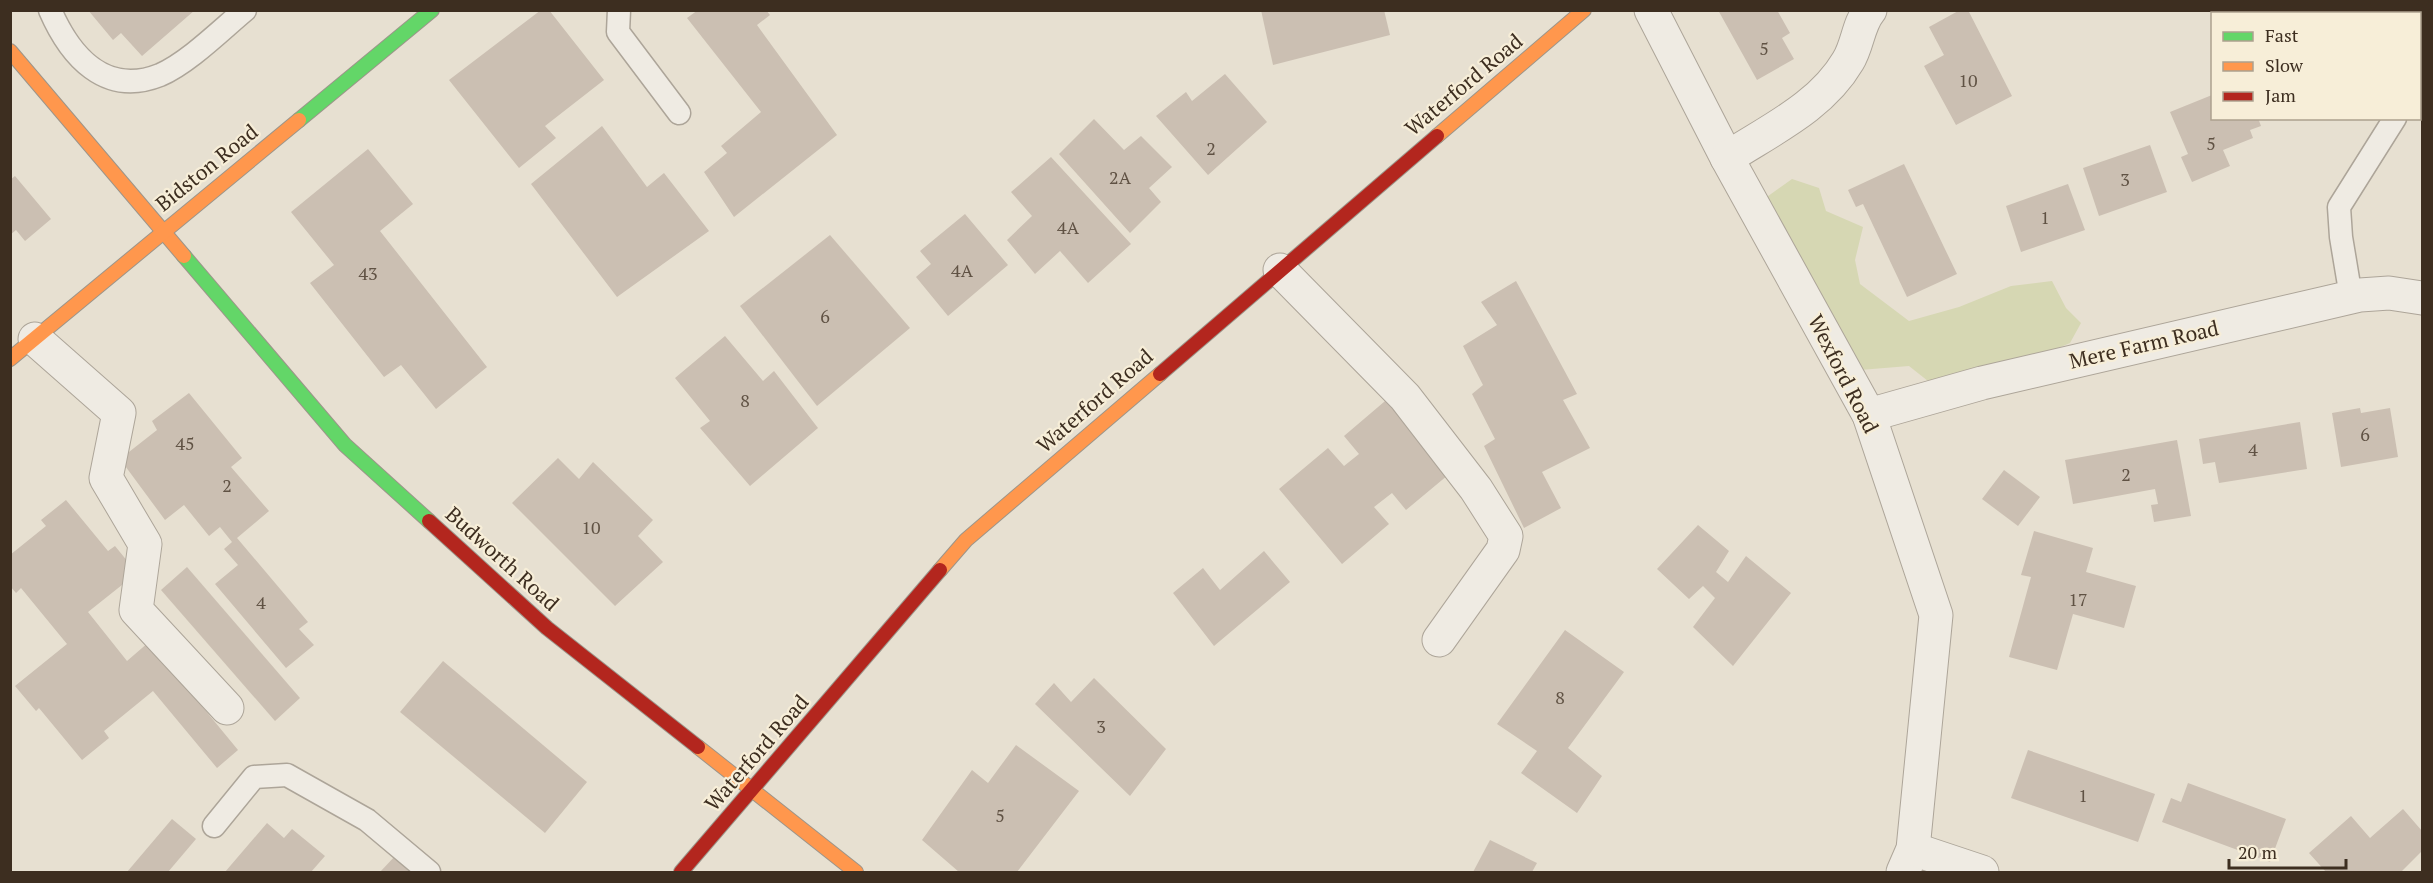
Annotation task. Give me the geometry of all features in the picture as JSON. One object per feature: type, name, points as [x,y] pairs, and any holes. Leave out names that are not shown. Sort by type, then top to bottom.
[{"type":"street","name":"Bidston Road","points":[[23,349],[432,10]]},
{"type":"street","name":"Waterford Road","points":[[681,873],[966,540],[1584,10]]},
{"type":"street","name":"Wexford Road","points":[[1651,10],[1727,158],[1869,415],[1936,615],[1908,861]]},
{"type":"street","points":[[1727,158],[1811,105],[1848,61],[1865,16],[1870,10]]},
{"type":"street","name":"Budworth Road","points":[[10,51],[345,445],[547,628],[856,873]]},
{"type":"street","points":[[1280,270],[1405,397],[1476,489],[1506,536],[1503,550],[1439,640]]},
{"type":"street","name":"Mere Farm Road","points":[[1869,415],[1982,383],[2351,297],[2389,293],[2422,298]]},
{"type":"street","points":[[23,349],[119,413],[106,478],[145,544],[136,610],[227,708]]},
{"type":"street","points":[[1908,861],[1982,873]]},
{"type":"lane","points":[[50,10],[60,33],[76,55],[102,74],[131,81],[162,74],[245,10]]},
{"type":"lane","points":[[619,10],[618,32],[679,113]]},
{"type":"lane","points":[[2351,297],[2341,237],[2339,207],[2394,120]]},
{"type":"lane","points":[[214,826],[254,777],[287,775],[367,820],[429,873]]},
{"type":"green space","points":[[1792,179],[1819,188],[1826,211],[1863,227],[1855,260],[1860,284],[1909,321],[1959,307],[2011,286],[2052,281],[2066,308],[2081,323],[2070,343],[2042,355],[1933,385],[1909,366],[1860,370],[1764,199]]},
{"type":"building","points":[[88,10],[195,10],[142,56],[121,33],[113,40]]},
{"type":"building","points":[[541,10],[549,10],[604,80],[545,126],[556,138],[519,168],[449,80]]},
{"type":"building","points":[[698,10],[766,10],[770,15],[757,25],[837,135],[734,217],[704,172],[727,153],[721,146],[761,112],[687,18]]},
{"type":"building","points":[[1261,10],[1384,10],[1390,35],[1273,65]]},
{"type":"building","points":[[1718,10],[1777,10],[1790,33],[1782,38],[1794,59],[1757,80]]},
{"type":"building","points":[[1960,10],[1968,10],[2012,96],[1956,125],[1924,66],[1944,55],[1929,27]]},
{"type":"building","points":[[2273,10],[2343,10],[2344,12],[2270,12]]},
{"type":"building","points":[[1225,74],[1267,122],[1208,175],[1156,116],[1186,92],[1192,101]]},
{"type":"building","points":[[2211,95],[2211,120],[2259,120],[2261,126],[2250,130],[2253,138],[2223,150],[2230,166],[2192,182],[2181,157],[2188,154],[2170,112]]},
{"type":"building","points":[[1094,119],[1124,150],[1141,136],[1172,167],[1149,188],[1161,202],[1130,233],[1059,154]]},
{"type":"building","points":[[602,126],[647,187],[664,173],[709,231],[617,297],[531,184]]},
{"type":"building","points":[[2150,145],[2167,192],[2099,216],[2083,168]]},
{"type":"building","points":[[368,149],[413,204],[380,231],[487,367],[436,409],[401,365],[384,377],[310,283],[334,265],[291,212]]},
{"type":"building","points":[[1051,157],[1131,244],[1088,283],[1060,251],[1035,274],[1007,240],[1032,216],[1011,192]]},
{"type":"building","points":[[1904,164],[1957,274],[1907,297],[1863,204],[1856,207],[1848,190]]},
{"type":"building","points":[[15,176],[51,219],[25,241],[16,230],[10,235],[10,180]]},
{"type":"building","points":[[2068,184],[2085,230],[2021,252],[2006,206]]},
{"type":"building","points":[[965,214],[1008,265],[948,316],[916,277],[931,264],[920,251]]},
{"type":"building","points":[[830,235],[910,328],[817,406],[740,306]]},
{"type":"building","points":[[1516,281],[1577,394],[1563,400],[1590,448],[1542,472],[1561,508],[1524,528],[1484,446],[1495,439],[1472,394],[1483,385],[1463,346],[1497,325],[1481,302]]},
{"type":"building","points":[[725,336],[763,381],[774,371],[818,428],[750,486],[700,428],[710,421],[675,378]]},
{"type":"building","points":[[189,393],[242,458],[231,467],[269,511],[237,538],[308,622],[299,629],[314,645],[286,668],[215,584],[238,565],[224,549],[232,542],[220,527],[209,536],[184,505],[165,520],[120,459],[157,430],[152,421]]},
{"type":"building","points":[[1391,396],[1454,470],[1406,510],[1392,493],[1374,507],[1389,524],[1342,564],[1279,489],[1328,448],[1344,466],[1359,454],[1344,436]]},
{"type":"building","points":[[2360,408],[2361,413],[2390,408],[2398,457],[2341,467],[2332,413]]},
{"type":"building","points":[[2300,422],[2307,469],[2219,483],[2215,462],[2203,464],[2199,439]]},
{"type":"building","points":[[2177,440],[2191,516],[2154,522],[2151,505],[2158,504],[2155,489],[2073,504],[2065,460]]},
{"type":"building","points":[[558,458],[579,479],[593,462],[653,520],[638,536],[663,562],[615,606],[512,503]]},
{"type":"building","points":[[2004,470],[2040,497],[2018,526],[1982,499]]},
{"type":"building","points":[[66,500],[108,551],[115,546],[137,573],[88,612],[127,661],[149,642],[238,750],[217,768],[153,691],[104,731],[109,738],[82,760],[39,708],[36,711],[15,686],[67,644],[21,588],[16,593],[10,586],[10,555],[46,526],[41,520]]},
{"type":"building","points":[[1698,525],[1729,551],[1716,572],[1728,582],[1746,556],[1791,593],[1733,666],[1693,627],[1715,598],[1703,586],[1689,599],[1657,569]]},
{"type":"building","points":[[2034,531],[2093,548],[2086,572],[2136,586],[2124,628],[2073,614],[2057,670],[2009,657],[2031,577],[2021,575]]},
{"type":"building","points":[[1264,551],[1290,582],[1214,646],[1173,593],[1203,568],[1220,590]]},
{"type":"building","points":[[187,567],[300,698],[275,721],[161,590]]},
{"type":"building","points":[[1565,630],[1624,672],[1568,748],[1602,776],[1577,813],[1521,773],[1537,751],[1497,724]]},
{"type":"building","points":[[443,661],[587,782],[545,833],[400,712]]},
{"type":"building","points":[[1094,678],[1166,749],[1130,796],[1035,704],[1054,683],[1071,702]]},
{"type":"building","points":[[1016,745],[1079,791],[1017,872],[959,872],[922,840],[972,770],[988,783]]},
{"type":"building","points":[[2028,750],[2155,794],[2138,842],[2011,798]]},
{"type":"building","points":[[2188,783],[2286,819],[2270,862],[2162,822],[2171,798],[2181,802]]},
{"type":"building","points":[[2403,809],[2422,831],[2422,851],[2401,872],[2326,872],[2309,853],[2351,816],[2370,838]]},
{"type":"building","points":[[172,819],[196,839],[168,872],[127,872]]},
{"type":"building","points":[[267,823],[284,838],[292,829],[325,856],[311,872],[225,872]]},
{"type":"building","points":[[1490,840],[1537,863],[1532,872],[1473,872]]},
{"type":"building","points":[[397,854],[418,872],[380,872]]},
{"type":"traffic: fast","points":[[299,120],[432,10]]},
{"type":"traffic: fast","points":[[184,256],[345,445],[429,521]]},
{"type":"traffic: slow","points":[[1437,136],[1584,10]]},
{"type":"traffic: slow","points":[[10,51],[184,256]]},
{"type":"traffic: slow","points":[[10,359],[299,120]]},
{"type":"traffic: slow","points":[[940,570],[966,540],[1160,374]]},
{"type":"traffic: slow","points":[[698,747],[856,872]]},
{"type":"traffic: jam","points":[[1160,374],[1437,136]]},
{"type":"traffic: jam","points":[[429,521],[547,628],[698,747]]},
{"type":"traffic: jam","points":[[681,872],[940,570]]}]
